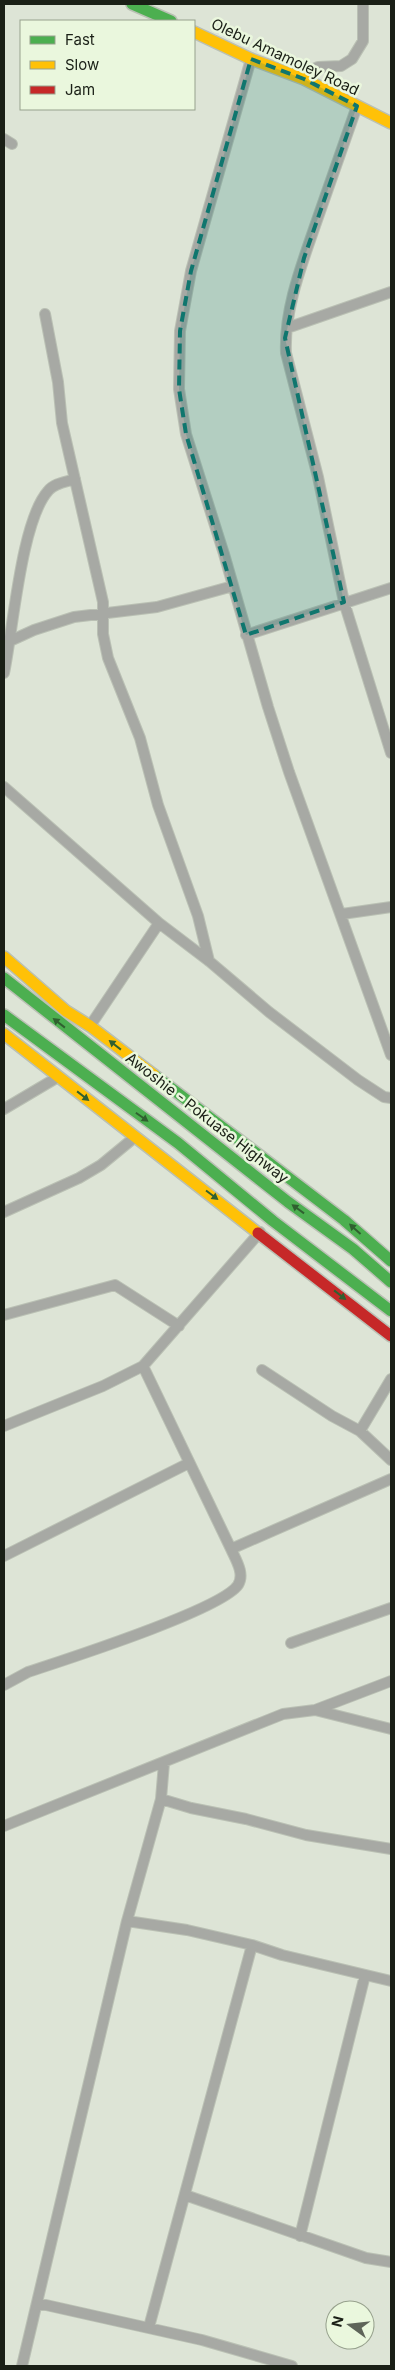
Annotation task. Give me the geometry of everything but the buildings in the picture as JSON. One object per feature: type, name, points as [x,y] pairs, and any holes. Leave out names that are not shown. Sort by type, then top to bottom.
[{"type":"street","points":[[132,4],[169,20]]},
{"type":"street","points":[[304,79],[309,71],[318,66],[341,66],[352,58],[362,41],[363,4]]},
{"type":"street","name":"Olebu Amamoley Road","points":[[195,32],[251,59],[304,79],[391,123]]},
{"type":"street","points":[[251,59],[191,270],[179,349],[179,389],[186,434],[289,772],[342,914],[391,1055]]},
{"type":"street","points":[[357,106],[304,258],[287,328],[286,353],[318,477],[344,602],[370,692],[391,753]]},
{"type":"street","points":[[287,328],[391,292]]},
{"type":"street","points":[[45,314],[58,382],[62,423],[103,602],[104,634],[108,658],[140,738],[158,805],[198,916],[209,961]]},
{"type":"street","points":[[4,673],[25,553],[42,500],[53,486],[76,479]]},
{"type":"street","points":[[10,641],[34,630],[74,617],[104,615],[157,607],[233,586]]},
{"type":"street","points":[[246,635],[391,588]]},
{"type":"street","points":[[4,787],[159,923],[209,961],[269,1012],[358,1080],[384,1097],[391,1098]]},
{"type":"street","points":[[342,914],[391,907]]},
{"type":"street","points":[[90,1026],[159,923]]},
{"type":"street","points":[[4,958],[66,1011],[90,1026],[344,1220],[391,1262]]},
{"type":"street","name":"Awoshie - Pokuase Highway","points":[[4,978],[288,1202],[353,1249],[391,1282]]},
{"type":"street","points":[[4,1016],[178,1143],[273,1221],[391,1311]]},
{"type":"street","points":[[4,1034],[391,1336]]},
{"type":"street","points":[[4,1109],[58,1077]]},
{"type":"street","points":[[4,1212],[80,1178],[101,1165],[135,1137]]},
{"type":"street","points":[[4,1426],[103,1386],[142,1366],[260,1232]]},
{"type":"street","points":[[4,1316],[115,1285],[179,1326]]},
{"type":"street","points":[[4,1685],[28,1672],[191,1613],[216,1601],[237,1586],[241,1578],[231,1549],[142,1366]]},
{"type":"street","points":[[262,1370],[332,1416],[360,1431],[391,1460]]},
{"type":"street","points":[[360,1431],[391,1379]]},
{"type":"street","points":[[4,1556],[189,1463]]},
{"type":"street","points":[[231,1549],[391,1479]]},
{"type":"street","points":[[291,1643],[391,1608]]},
{"type":"street","points":[[4,1826],[164,1763],[174,1756],[283,1714],[315,1710],[391,1681]]},
{"type":"street","points":[[315,1710],[391,1729]]},
{"type":"street","points":[[22,2366],[127,1921],[161,1799],[164,1763]]},
{"type":"street","points":[[161,1799],[191,1808],[246,1819],[306,1835],[391,1849]]},
{"type":"street","points":[[127,1921],[187,1930],[252,1945],[282,1956],[391,1981]]},
{"type":"street","points":[[149,2328],[252,1945]]},
{"type":"street","points":[[300,2236],[340,2083],[364,1975]]},
{"type":"street","points":[[185,2195],[366,2258],[391,2262]]},
{"type":"street","points":[[37,2303],[149,2328],[292,2366]]},
{"type":"highlighted area","points":[[251,59],[304,79],[357,106],[304,258],[285,338],[344,602],[246,635],[186,434],[179,389],[180,331],[191,271]]},
{"type":"traffic: fast","points":[[132,4],[169,20]]},
{"type":"traffic: fast","points":[[4,978],[288,1202],[353,1249],[391,1282]]},
{"type":"traffic: fast","points":[[4,1015],[178,1143],[273,1221],[391,1311]]},
{"type":"traffic: fast","points":[[154,1075],[344,1220],[391,1261]]},
{"type":"traffic: slow","points":[[195,32],[251,59],[304,79],[391,123]]},
{"type":"traffic: slow","points":[[4,957],[66,1011],[90,1026],[154,1075]]},
{"type":"traffic: slow","points":[[4,1034],[258,1233]]},
{"type":"traffic: jam","points":[[258,1233],[391,1336]]}]
